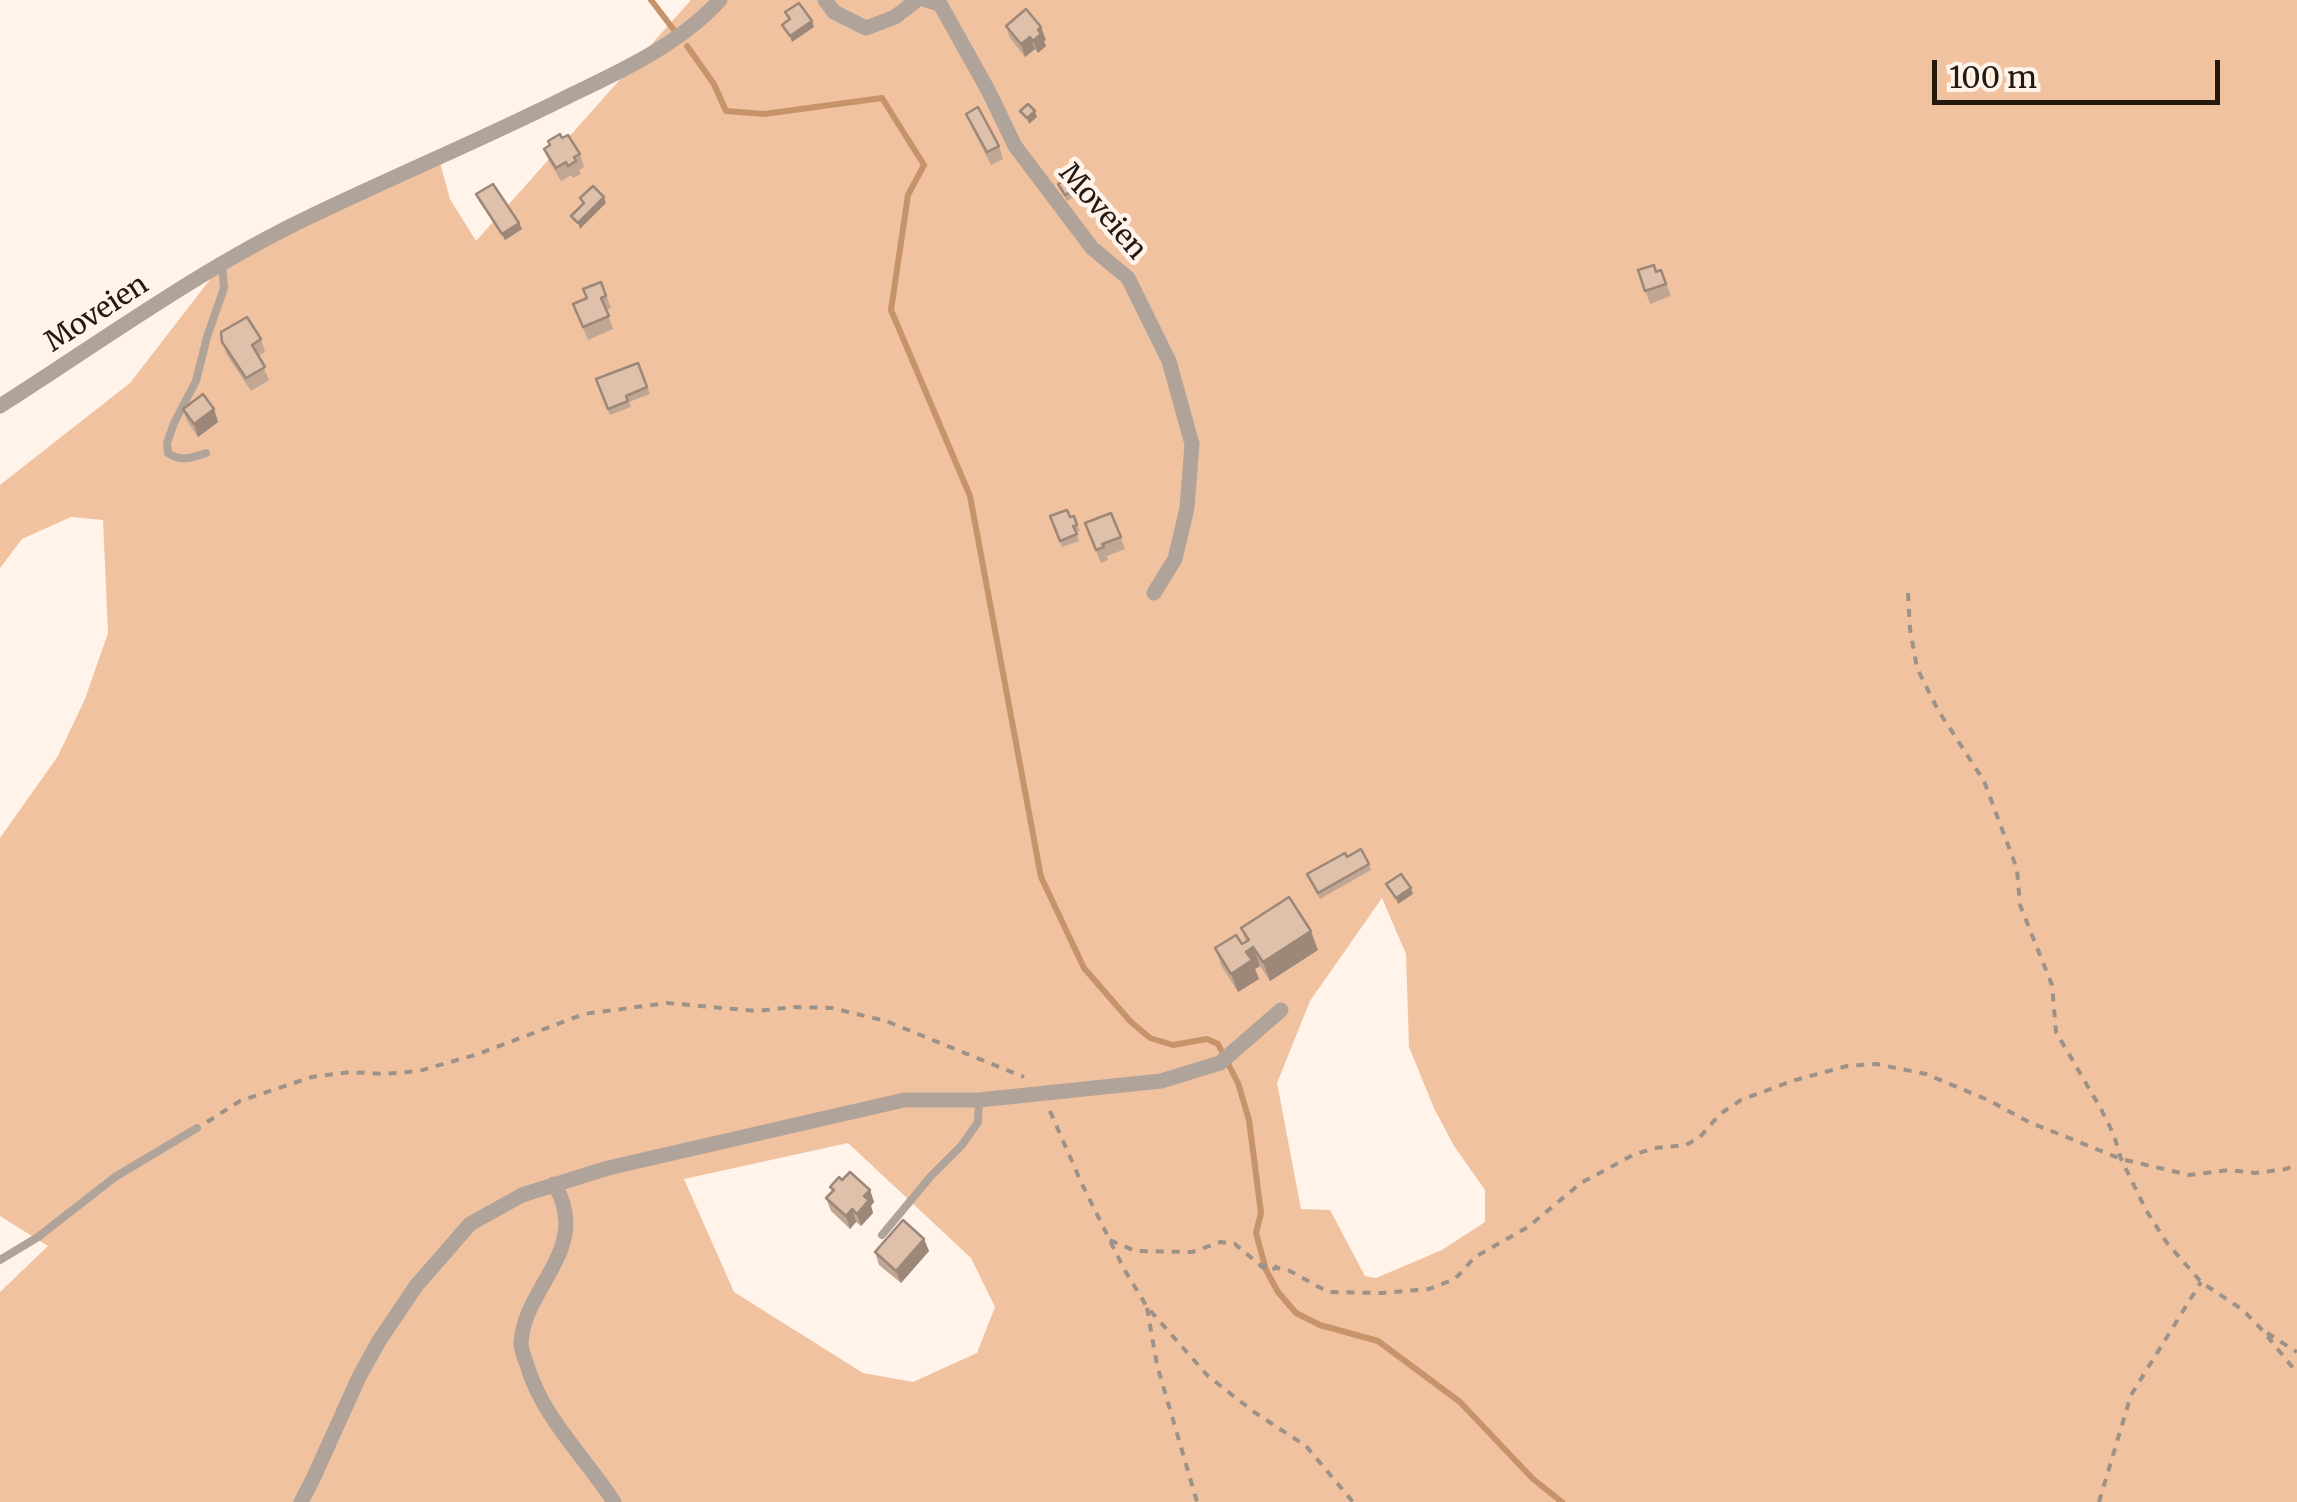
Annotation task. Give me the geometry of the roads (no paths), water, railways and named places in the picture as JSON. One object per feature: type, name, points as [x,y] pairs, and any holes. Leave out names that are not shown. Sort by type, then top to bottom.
[{"type":"street","name":"Moveien","points":[[0,406],[222,264],[302,220],[640,62],[703,19],[720,0]]},
{"type":"street","points":[[825,0],[834,12],[866,28],[895,17],[917,0]]},
{"type":"street","name":"Moveien","points":[[926,0],[940,4],[1015,146],[1092,248],[1128,278],[1169,361],[1192,444],[1187,508],[1174,559],[1154,593]]},
{"type":"street","points":[[301,1502],[359,1377],[416,1286],[470,1224],[522,1196],[608,1168],[904,1100],[980,1100],[1161,1081],[1220,1062],[1281,1010]]},
{"type":"street","points":[[554,1184],[564,1200],[564,1240],[528,1314],[521,1345],[533,1388],[614,1502]]},
{"type":"lane","points":[[206,454],[186,460],[176,458],[168,453],[167,443],[201,367],[224,288],[222,264]]},
{"type":"lane","points":[[882,1235],[962,1146],[978,1122],[980,1100]]},
{"type":"lane","points":[[0,1260],[38,1237],[116,1177],[197,1128]]},
{"type":"waterway","points":[[651,0],[674,30]]},
{"type":"waterway","points":[[687,46],[714,84],[726,111],[764,114],[882,98],[924,165],[908,195],[891,310],[970,496],[1041,877],[1084,968],[1150,1038],[1173,1045],[1207,1039],[1218,1044],[1238,1083],[1249,1120],[1261,1213],[1256,1233],[1266,1270],[1296,1313],[1320,1325],[1378,1341],[1460,1402],[1533,1479],[1562,1502]]}]
